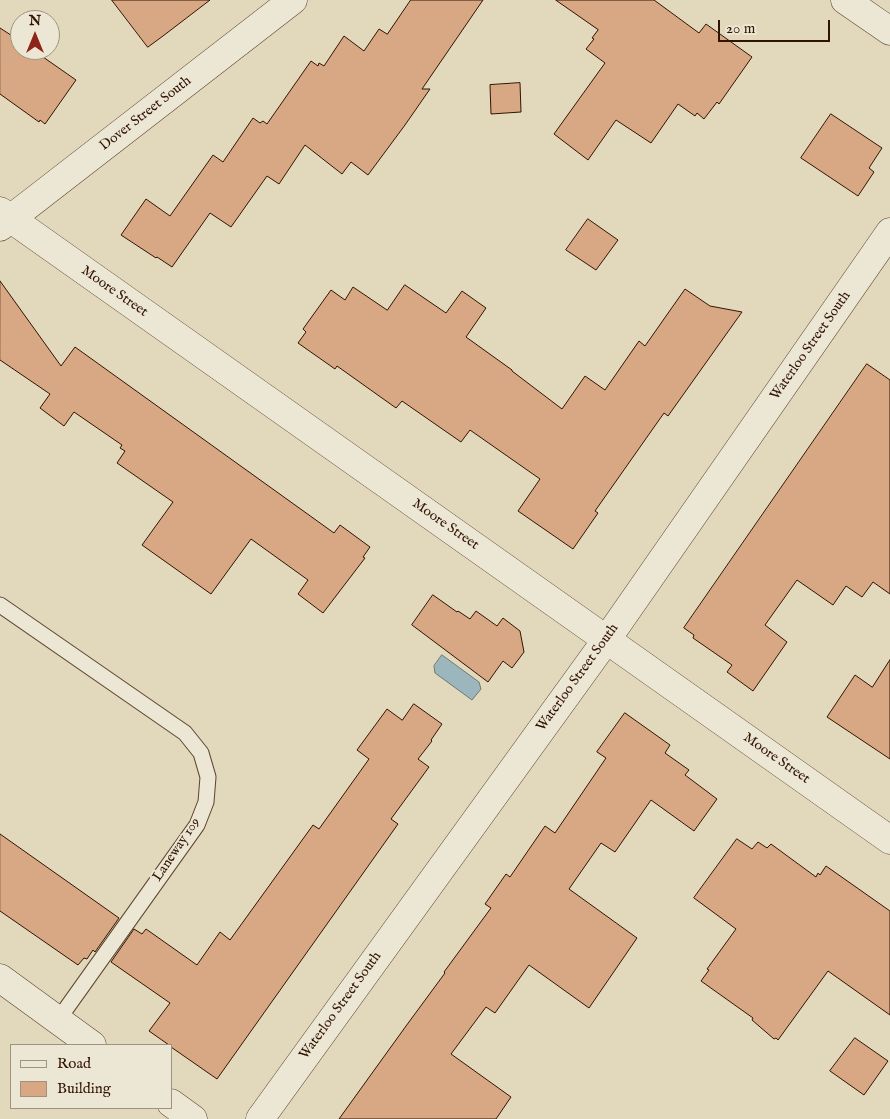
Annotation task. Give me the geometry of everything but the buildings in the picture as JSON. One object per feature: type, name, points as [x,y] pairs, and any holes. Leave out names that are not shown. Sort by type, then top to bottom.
[{"type":"street","name":"Dover Street South","points":[[3,219],[293,0]]},
{"type":"street","points":[[846,0],[890,31]]},
{"type":"street","name":"Moore Street","points":[[3,219],[607,639],[890,840]]},
{"type":"street","name":"Waterloo Street South","points":[[260,1119],[607,639],[890,232]]},
{"type":"street","points":[[0,978],[91,1044]]},
{"type":"street","points":[[172,1104],[193,1119]]},
{"type":"lane","name":"Laneway 109","points":[[0,605],[185,733],[200,753],[208,777],[206,802],[197,825],[58,1020]]},
{"type":"water","points":[[442,655],[479,682],[481,689],[472,700],[435,673],[434,666]]}]
